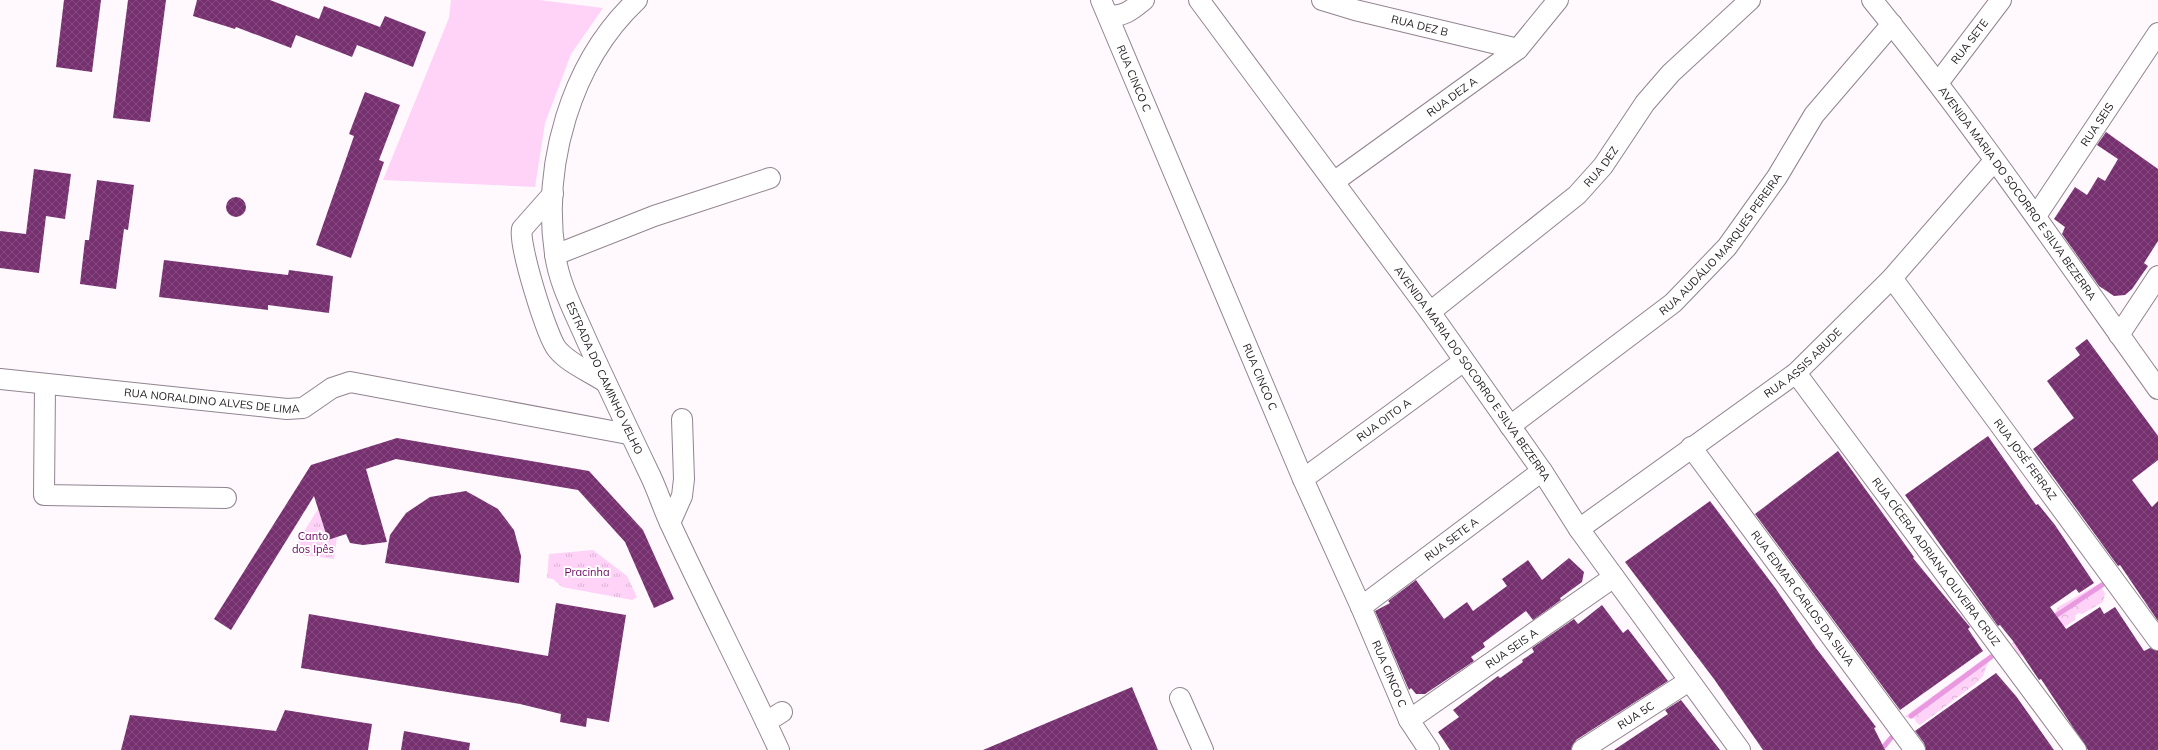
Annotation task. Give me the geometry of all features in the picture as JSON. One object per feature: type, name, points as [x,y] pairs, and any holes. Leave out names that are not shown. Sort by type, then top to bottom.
[{"type":"street","name":"ESTRADA DO CAMINHO VELHO","points":[[637,0],[627,9],[596,50],[576,87],[563,130],[554,172],[552,214],[555,255],[562,285],[628,434],[651,477],[670,523],[774,717],[779,750]]},
{"type":"street","points":[[1104,7],[1116,17],[1124,15],[1144,0]]},
{"type":"street","name":"AVENIDA MARIA DO SOCORRO E SILVA BEZERRA","points":[[1199,0],[1335,181],[1430,312],[1542,471],[1579,529],[1740,750]]},
{"type":"street","name":"RUA DEZ B","points":[[1322,0],[1355,10],[1518,49]]},
{"type":"street","name":"RUA DEZ A","points":[[1335,181],[1518,49],[1558,0]]},
{"type":"street","name":"RUA DEZ","points":[[1430,312],[1577,195],[1603,166],[1645,103],[1671,73],[1750,0]]},
{"type":"street","name":"AVENIDA MARIA DO SOCORRO E SILVA BEZERRA","points":[[1872,0],[1938,83],[2036,216],[2158,389]]},
{"type":"street","name":"RUA SETE","points":[[1938,83],[2001,0]]},
{"type":"street","name":"RUA CINCO C","points":[[1104,7],[1303,479],[1361,607],[1409,720],[1429,750]]},
{"type":"street","name":"RUA AUDÁLIO MARQUES PEREIRA","points":[[1510,426],[1673,304],[1722,253],[1777,177],[1814,116],[1892,24]]},
{"type":"street","name":"RUA SEIS","points":[[2036,216],[2158,33]]},
{"type":"street","name":"RUA ASSIS ABUDE","points":[[1579,529],[1691,447],[1796,373],[1892,278],[1994,161]]},
{"type":"street","points":[[555,255],[654,216],[770,178]]},
{"type":"street","points":[[553,194],[522,229],[521,235],[526,261],[553,344],[563,355],[605,382]]},
{"type":"street","points":[[2119,335],[2158,276]]},
{"type":"street","name":"RUA JOSÉ FERRAZ","points":[[1892,278],[2158,640]]},
{"type":"street","name":"RUA OITO A","points":[[1303,479],[1464,361]]},
{"type":"street","name":"RUA CÍCERA ADRIANA OLIVEIRA CRUZ","points":[[1796,373],[2076,750]]},
{"type":"street","name":"RUA NORALDINO ALVES DE LIMA","points":[[0,379],[45,385],[287,409],[303,408],[332,388],[350,382],[628,434]]},
{"type":"street","points":[[45,385],[44,495],[226,498]]},
{"type":"street","points":[[670,523],[682,496],[684,485],[682,419]]},
{"type":"street","name":"RUA EDMAR CARLOS DA SILVA","points":[[1691,447],[1915,750]]},
{"type":"street","name":"RUA SETE A","points":[[1361,607],[1542,471]]},
{"type":"street","name":"RUA SEIS A","points":[[1409,720],[1614,578]]},
{"type":"street","name":"RUA 5C","points":[[1582,750],[1689,681]]},
{"type":"street","points":[[1180,698],[1203,750]]},
{"type":"green space","points":[[451,0],[539,0],[603,8],[571,54],[545,123],[535,187],[383,180],[449,18]]},
{"type":"green space","name":"Canto dos Ipês","points":[[318,509],[328,540],[337,537],[334,559],[295,554],[293,549]]},
{"type":"green space","name":"Pracinha","points":[[593,550],[627,576],[637,597],[632,600],[562,587],[553,579],[547,578],[549,554]]},
{"type":"green space","points":[[2100,583],[2105,594],[2103,602],[2082,614],[2078,613],[2075,616],[2075,620],[2019,657],[2012,643],[2055,613],[2058,607]]},
{"type":"green space","points":[[1985,658],[1988,662],[1983,676],[1974,685],[1920,725],[1915,719],[1904,717]]},
{"type":"building","points":[[64,0],[101,0],[92,72],[56,67]]},
{"type":"building","points":[[128,0],[166,0],[150,122],[113,118]]},
{"type":"building","points":[[197,0],[270,0],[319,19],[324,6],[380,27],[385,16],[426,32],[413,67],[357,45],[352,57],[296,35],[291,48],[236,27],[235,29],[193,16]]},
{"type":"building","points":[[365,92],[400,105],[379,160],[384,162],[351,258],[316,245],[354,136],[349,134]]},
{"type":"building","points":[[2106,132],[2158,169],[2158,241],[2144,263],[2148,266],[2132,289],[2125,295],[2114,296],[2099,286],[2062,234],[2065,227],[2054,219],[2075,187],[2087,195],[2098,177],[2105,181],[2118,159],[2097,145]]},
{"type":"building","points":[[34,169],[71,174],[65,219],[46,216],[39,273],[0,268],[0,231],[26,234]]},
{"type":"building","points":[[97,180],[134,185],[128,230],[124,229],[116,289],[80,284],[85,240],[89,240]]},
{"type":"building","points":[[236,197],[243,200],[246,207],[243,214],[236,217],[229,214],[226,207],[229,200]]},
{"type":"building","points":[[164,260],[288,275],[289,270],[333,276],[329,313],[268,305],[268,310],[159,297]]},
{"type":"building","points":[[2087,339],[2158,436],[2158,460],[2132,480],[2152,507],[2158,501],[2158,621],[2120,565],[2118,566],[2033,449],[2074,418],[2047,381],[2080,355],[2075,348]]},
{"type":"building","points":[[1988,436],[2036,505],[2038,504],[2055,525],[2094,583],[2079,593],[2076,589],[2050,607],[2066,629],[2100,607],[2104,614],[2115,607],[2144,651],[2150,648],[2158,651],[2158,750],[2088,750],[2041,679],[2039,680],[2013,641],[2000,625],[1998,626],[1905,495]]},
{"type":"building","points":[[397,438],[589,471],[643,530],[674,599],[654,608],[625,542],[578,490],[396,459],[366,469],[387,542],[363,545],[350,543],[346,534],[328,540],[314,496],[231,630],[214,619],[311,465]]},
{"type":"building","points":[[1838,451],[1914,557],[1913,558],[1970,627],[1968,629],[1983,651],[1900,710],[1755,514]]},
{"type":"building","points":[[466,491],[498,509],[514,530],[521,556],[519,583],[385,563],[390,535],[406,513],[430,497]]},
{"type":"building","points":[[1710,501],[1776,589],[1816,648],[1876,727],[1874,728],[1885,750],[1763,750],[1714,679],[1625,562]]},
{"type":"building","points":[[1569,558],[1584,572],[1582,582],[1560,598],[1561,600],[1533,620],[1526,611],[1483,643],[1485,647],[1471,657],[1474,661],[1425,694],[1416,694],[1411,688],[1409,690],[1375,611],[1390,603],[1388,601],[1416,580],[1444,619],[1467,602],[1473,611],[1507,586],[1502,579],[1528,560],[1542,580]]},
{"type":"building","points":[[556,603],[626,615],[609,722],[587,718],[586,727],[560,722],[561,714],[520,704],[301,668],[309,614],[548,656]]},
{"type":"building","points":[[1602,605],[1623,633],[1628,629],[1668,681],[1576,740],[1571,750],[1450,750],[1438,732],[1459,717],[1453,710],[1498,676],[1500,678],[1523,662],[1522,660],[1534,652],[1532,648],[1574,619],[1578,624]]},
{"type":"building","points":[[1996,673],[2016,696],[2054,750],[1926,750],[1924,743],[1915,731]]},
{"type":"building","points":[[1132,687],[1158,750],[983,750]]},
{"type":"building","points":[[1681,700],[1720,750],[1614,750],[1668,714],[1665,710]]},
{"type":"building","points":[[285,710],[372,724],[368,750],[121,750],[130,715],[276,731]]},
{"type":"building","points":[[404,731],[470,743],[469,750],[401,750]]},
{"type":"waterway","points":[[2051,619],[2105,583]]},
{"type":"waterway","points":[[1911,716],[1991,657]]},
{"type":"waterway","points":[[1881,750],[1891,738]]}]
